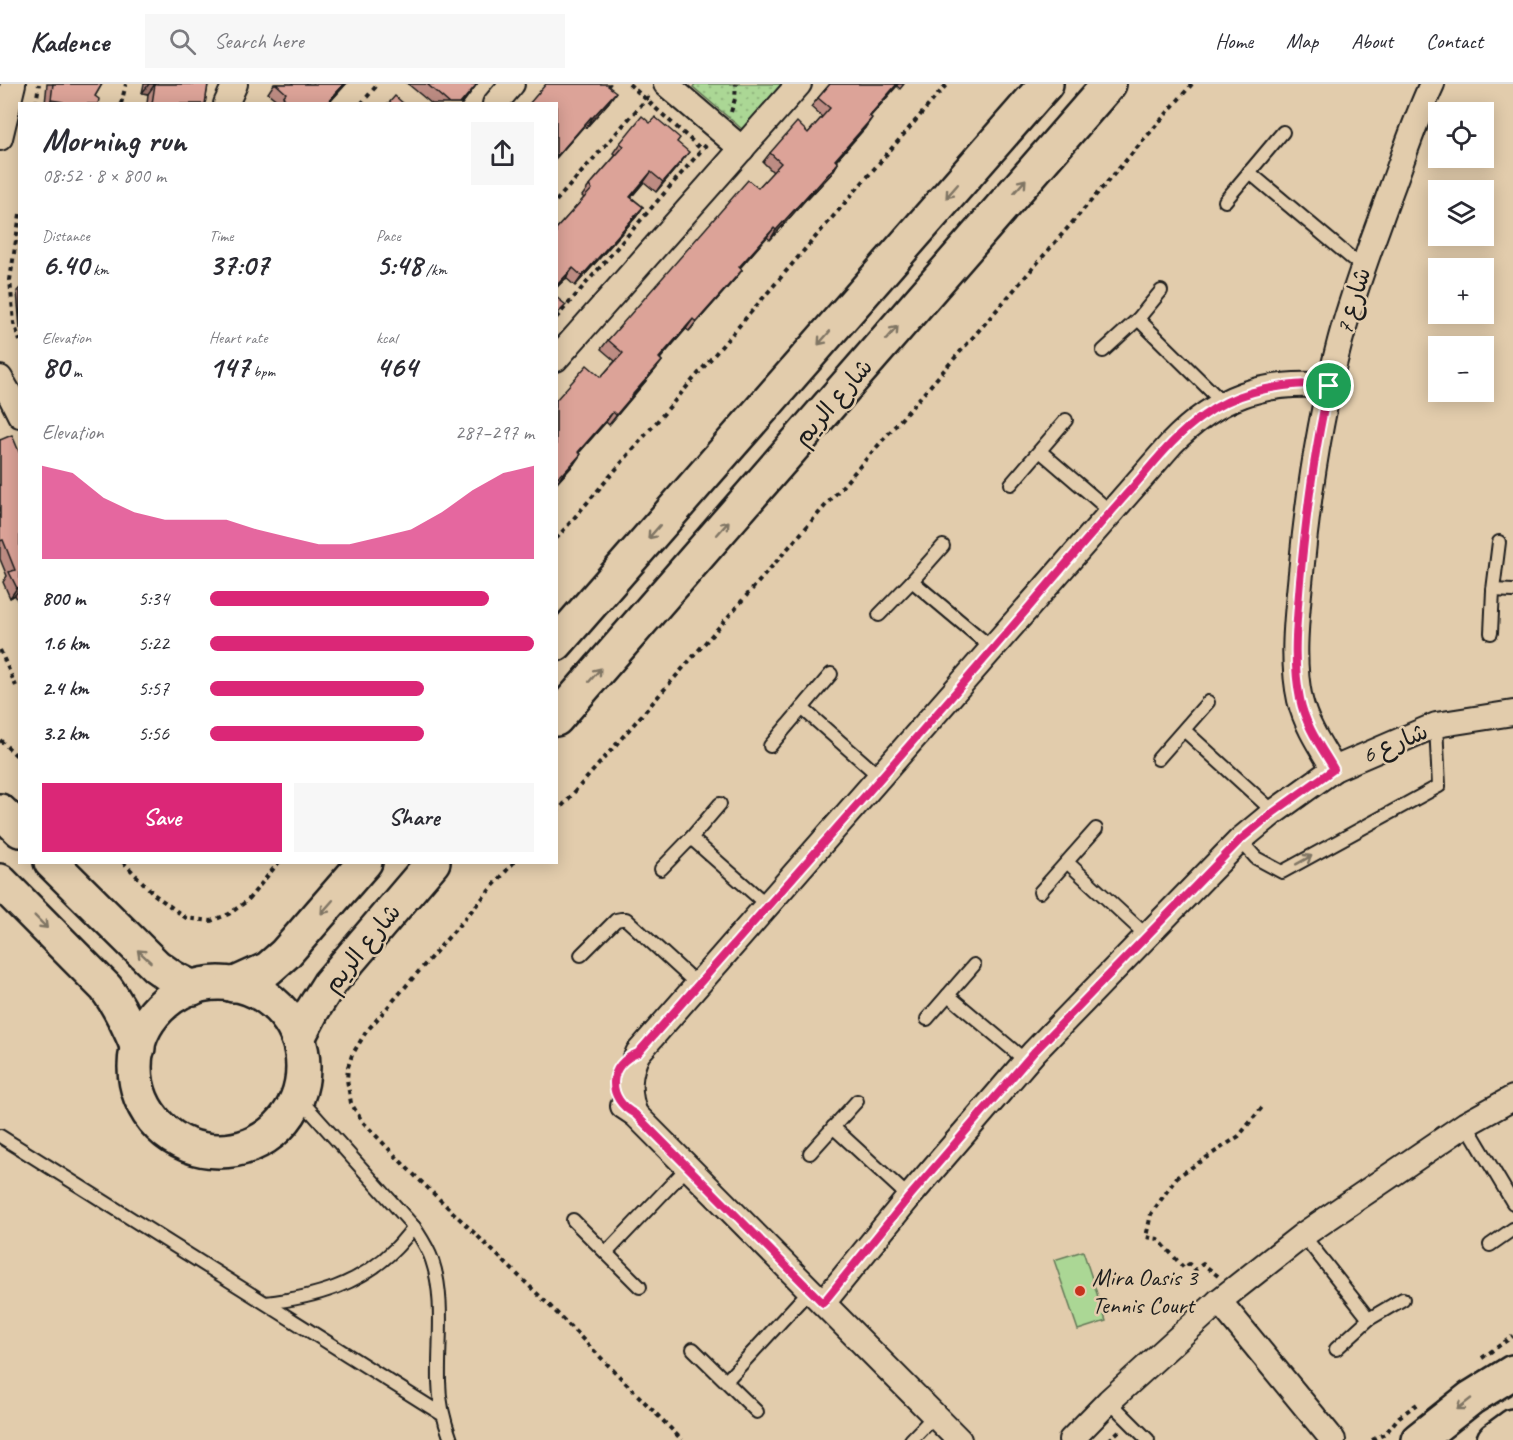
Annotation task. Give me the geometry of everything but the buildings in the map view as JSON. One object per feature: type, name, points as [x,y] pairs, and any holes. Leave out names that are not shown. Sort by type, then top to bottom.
[{"type":"street","points":[[0,138],[13,84]]},
{"type":"street","points":[[227,102],[235,84]]},
{"type":"street","points":[[497,102],[512,84]]},
{"type":"street","points":[[558,357],[799,84]]},
{"type":"street","name":"شارع الريم","points":[[558,642],[1046,84]]},
{"type":"street","name":"شارع الريم","points":[[558,717],[1109,84]]},
{"type":"street","name":"شارع 7","points":[[1334,769],[1308,724],[1300,702],[1297,681],[1295,659],[1297,617],[1308,502],[1329,386],[1340,341],[1362,267],[1432,84]]},
{"type":"street","points":[[660,88],[742,149]]},
{"type":"street","points":[[0,378],[18,411]]},
{"type":"street","points":[[959,1440],[635,1114],[629,1093],[634,1062],[638,1053],[1186,428],[1204,414],[1223,404],[1264,388],[1296,385],[1329,386]]},
{"type":"street","name":"شارع 6","points":[[817,1296],[909,1197],[1026,1061],[1240,840],[1274,812],[1334,769],[1436,725],[1513,713]]},
{"type":"street","points":[[0,811],[18,828]]},
{"type":"street","points":[[53,864],[156,966],[193,988]]},
{"type":"street","points":[[232,985],[268,969],[285,954],[363,864]]},
{"type":"street","name":"شارع الريم","points":[[298,1038],[312,1011],[334,979],[431,864]]},
{"type":"street","points":[[0,881],[106,988],[119,1005],[138,1048]]},
{"type":"street","points":[[213,984],[232,985],[254,991],[273,1002],[288,1018],[298,1038],[304,1065],[298,1097],[287,1118],[267,1137],[242,1148],[213,1151],[186,1145],[163,1130],[146,1108],[136,1082],[136,1054],[145,1028],[158,1010],[175,996],[193,988],[213,984]]},
{"type":"street","points":[[1071,1440],[1109,1401],[1226,1295],[1302,1235],[1466,1124],[1513,1098]]},
{"type":"street","points":[[1226,1295],[1333,1440]]},
{"type":"street","points":[[1418,1440],[1471,1398],[1513,1372]]},
{"type":"street","points":[[1494,1440],[1513,1426]]},
{"type":"lane","points":[[1225,201],[1283,132]]},
{"type":"lane","points":[[1249,172],[1362,267]]},
{"type":"lane","points":[[1103,351],[1138,319],[1161,291]]},
{"type":"lane","points":[[1138,319],[1223,404]]},
{"type":"lane","points":[[1011,484],[1066,420]]},
{"type":"lane","points":[[1040,451],[1110,512]]},
{"type":"lane","points":[[1491,633],[1499,542]]},
{"type":"lane","points":[[879,615],[943,546]]},
{"type":"lane","points":[[912,581],[993,649]]},
{"type":"lane","points":[[1493,590],[1513,591]]},
{"type":"lane","points":[[770,746],[831,674]]},
{"type":"lane","points":[[1158,759],[1208,702]]},
{"type":"lane","points":[[802,708],[880,777]]},
{"type":"lane","points":[[1240,840],[1256,858],[1282,872],[1439,786],[1436,725]]},
{"type":"lane","points":[[1184,730],[1274,812]]},
{"type":"lane","points":[[661,869],[720,804]]},
{"type":"lane","points":[[1040,892],[1096,829]]},
{"type":"lane","points":[[691,838],[768,906]]},
{"type":"lane","points":[[1067,862],[1147,936]]},
{"type":"lane","points":[[581,955],[616,920],[626,919],[698,985]]},
{"type":"lane","points":[[927,1019],[974,965]]},
{"type":"lane","points":[[948,995],[1026,1061]]},
{"type":"lane","points":[[298,1097],[414,1227],[425,1244],[432,1260],[440,1296],[439,1382],[443,1415],[451,1440]]},
{"type":"lane","points":[[810,1153],[857,1101]]},
{"type":"lane","points":[[1466,1124],[1513,1203]]},
{"type":"lane","points":[[833,1127],[909,1197]]},
{"type":"lane","points":[[0,1136],[443,1415]]},
{"type":"lane","points":[[607,1252],[688,1167]]},
{"type":"lane","points":[[573,1220],[640,1287]]},
{"type":"lane","points":[[266,1303],[295,1300],[349,1282],[374,1267],[396,1249],[414,1227]]},
{"type":"lane","points":[[1490,1245],[1513,1229]]},
{"type":"lane","points":[[1302,1235],[1369,1319]]},
{"type":"lane","points":[[726,1381],[817,1296]]},
{"type":"lane","points":[[1336,1348],[1369,1319],[1403,1299]]},
{"type":"lane","points":[[693,1349],[757,1412]]},
{"type":"lane","points":[[1109,1401],[1148,1440]]},
{"type":"lane","points":[[911,1440],[935,1415]]},
{"type":"path","points":[[36,102],[39,84]]},
{"type":"path","points":[[122,102],[126,84]]},
{"type":"path","points":[[363,102],[378,84]]},
{"type":"path","points":[[558,316],[702,150],[629,84]]},
{"type":"path","points":[[558,537],[947,84]]},
{"type":"path","points":[[558,811],[1192,84]]},
{"type":"path","points":[[558,199],[646,100],[660,88]]},
{"type":"path","points":[[18,227],[10,280],[14,323],[18,335]]},
{"type":"path","points":[[0,650],[16,686]]},
{"type":"path","points":[[0,740],[18,757]]},
{"type":"path","points":[[125,864],[155,895],[186,918],[211,921],[229,914],[247,901],[277,864]]},
{"type":"path","points":[[512,864],[366,1032],[352,1055],[348,1067],[347,1080],[351,1103],[362,1121],[405,1167],[549,1306],[682,1440]]},
{"type":"path","points":[[1226,1295],[1203,1264],[1195,1270],[1189,1264],[1184,1268],[1158,1239],[1146,1237],[1151,1214],[1177,1177],[1239,1136],[1263,1106]]},
{"type":"green space","points":[[695,84],[782,84],[742,129],[693,87]]},
{"type":"green space","name":"Mira Oasis 3 Tennis Court","points":[[1083,1251],[1106,1321],[1078,1330],[1054,1260]]},
{"type":"place","name":"Mira Oasis 3 Tennis Court","points":[[1080,1291]]},
{"type":"route","points":[[1308,384],[1329,386],[1308,502],[1295,659],[1300,702],[1308,724],[1334,769],[1274,812],[1240,840],[1034,1052],[909,1197],[823,1303],[635,1114],[621,1105],[614,1082],[619,1067],[624,1060],[638,1053],[1186,428],[1204,414],[1223,404],[1264,388],[1308,384]]}]
